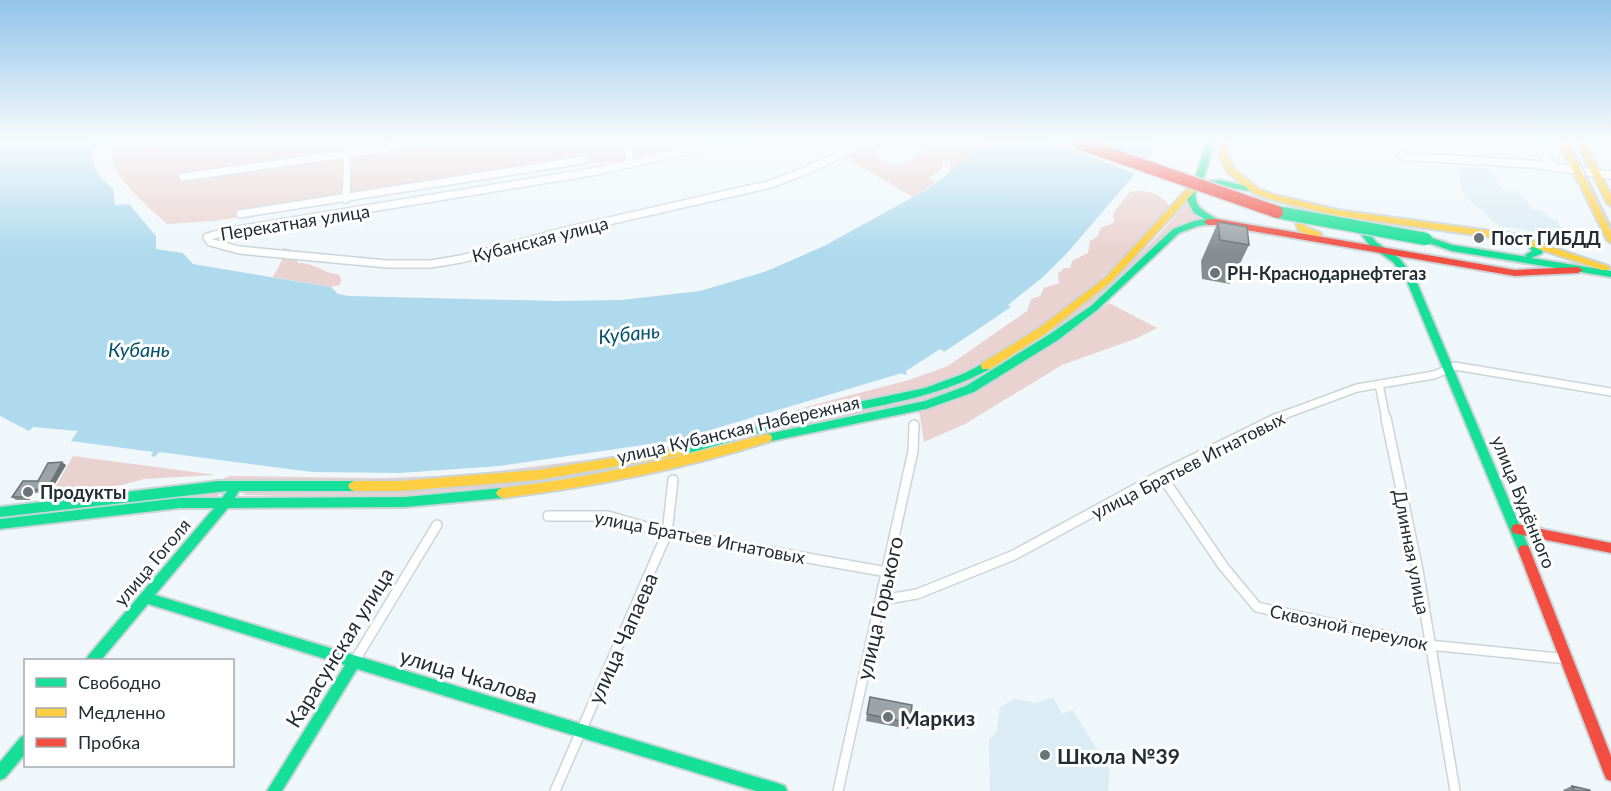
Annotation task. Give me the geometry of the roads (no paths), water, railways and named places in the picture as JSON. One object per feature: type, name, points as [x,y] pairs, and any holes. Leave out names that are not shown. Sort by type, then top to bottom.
[{"type":"main road","points":[[1178,179],[1277,212],[1609,270]]},
{"type":"main road","name":"улица Кубанская Набережная","points":[[0,512],[236,486],[399,486],[538,475],[666,455],[816,415],[937,389],[980,370],[1042,331],[1078,304],[1109,279],[1150,237],[1199,179]]},
{"type":"main road","points":[[1241,179],[1256,191]]},
{"type":"main road","points":[[1581,179],[1611,240]]},
{"type":"main road","points":[[1598,179],[1611,203]]},
{"type":"main road","points":[[1217,222],[1197,211],[1190,198],[1192,188],[1220,183],[1256,191],[1286,202],[1338,213],[1521,239],[1609,270]]},
{"type":"main road","points":[[1286,202],[1296,212],[1302,229],[1310,233],[1363,236]]},
{"type":"main road","name":"улица Будённого","points":[[1338,213],[1350,219],[1363,236],[1401,265],[1410,279],[1517,529],[1567,659],[1607,752],[1611,774]]},
{"type":"main road","points":[[1288,234],[1298,225],[1298,219]]},
{"type":"main road","name":"улица Кубанская Набережная","points":[[0,524],[180,503],[395,502],[542,489],[656,468],[770,437],[926,405],[985,381],[1053,337],[1115,290],[1176,231],[1197,223],[1217,222],[1388,254],[1492,269],[1526,273],[1585,270]]},
{"type":"main road","points":[[1344,245],[1363,236],[1372,222],[1403,223]]},
{"type":"main road","points":[[1431,239],[1452,248],[1585,270],[1609,270]]},
{"type":"main road","points":[[1521,239],[1538,250],[1530,255]]},
{"type":"main road","points":[[1492,269],[1509,266],[1505,258],[1493,254]]},
{"type":"main road","points":[[1410,279],[1408,270],[1410,266],[1420,260],[1429,259]]},
{"type":"main road","name":"улица Гоголя","points":[[94,659],[226,502],[236,486]]},
{"type":"main road","points":[[1517,529],[1611,548]]},
{"type":"main road","name":"улица Чкалова","points":[[146,598],[780,791]]},
{"type":"main road","name":"Карасунская улица","points":[[274,791],[354,662]]},
{"type":"main road","points":[[0,772],[24,744]]},
{"type":"street","points":[[346,179],[346,199]]},
{"type":"street","points":[[240,214],[468,179]]},
{"type":"street","name":"Перекатная улица","points":[[207,237],[225,232],[549,179]]},
{"type":"street","name":"Кубанская улица","points":[[207,237],[210,242],[239,250],[387,264],[430,264],[461,259],[565,231],[771,184],[784,179]]},
{"type":"street","name":"улица Братьев Игнатовых","points":[[881,600],[917,594],[1014,555],[1161,475],[1271,420],[1357,388],[1468,367],[1611,392]]},
{"type":"street","name":"Длинная улица","points":[[1380,384],[1418,570],[1455,791]]},
{"type":"street","name":"улица Горького","points":[[838,791],[888,572],[913,451],[914,425]]},
{"type":"street","name":"Сквозной переулок","points":[[1161,475],[1222,566],[1257,608],[1430,645],[1567,659]]},
{"type":"street","name":"улица Чапаева","points":[[555,791],[667,533],[673,480]]},
{"type":"street","name":"улица Братьев Игнатовых","points":[[548,516],[608,516],[667,533],[888,572]]},
{"type":"street","name":"Карасунская улица","points":[[354,662],[437,525]]},
{"type":"water","name":"Кубань","points":[[0,179],[103,179],[113,189],[115,205],[129,204],[156,236],[156,249],[183,253],[193,264],[331,287],[338,294],[349,296],[556,301],[621,300],[700,291],[767,271],[824,246],[926,190],[941,179],[1131,179],[1068,252],[1043,277],[1008,305],[1011,307],[944,352],[940,349],[906,371],[907,374],[902,373],[677,440],[500,466],[400,473],[312,472],[159,452],[155,457],[151,456],[153,452],[71,441],[78,431],[33,427],[29,431],[0,416]]},
{"type":"tram line","points":[[1588,179],[1611,226]]},
{"type":"place","name":"Пост ГИБДД","points":[[1479,238]]},
{"type":"place","name":"РН-Краснодарнефтегаз","points":[[1215,273]]},
{"type":"place","name":"Продукты","points":[[28,492]]},
{"type":"place","name":"Маркиз","points":[[888,717]]},
{"type":"place","name":"Школа №39","points":[[1045,755]]}]
